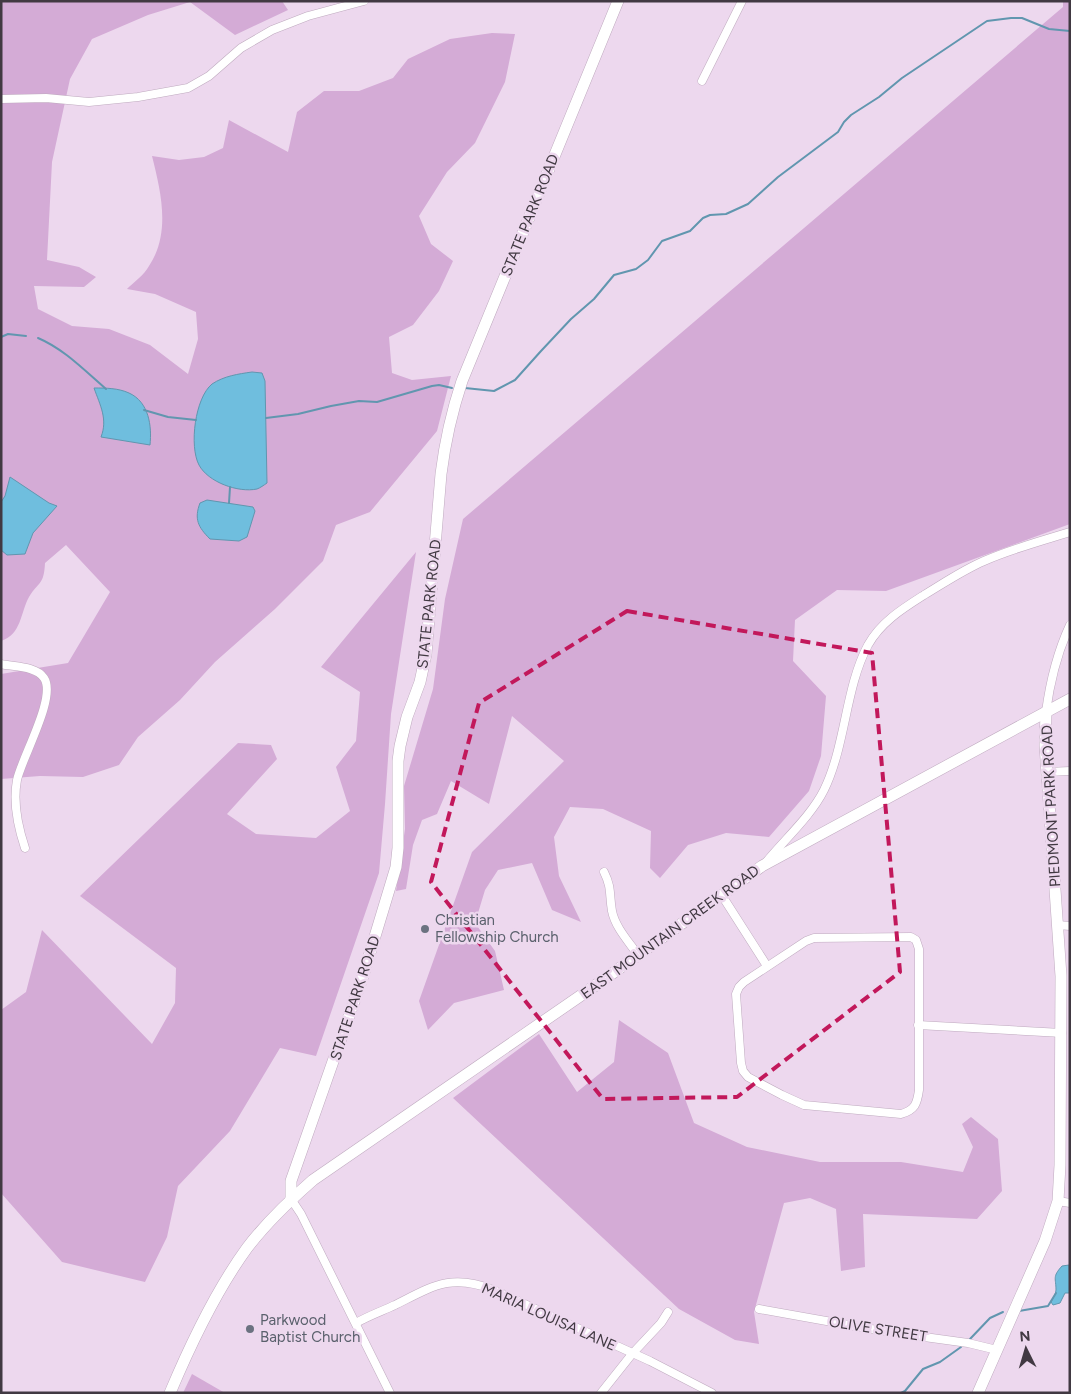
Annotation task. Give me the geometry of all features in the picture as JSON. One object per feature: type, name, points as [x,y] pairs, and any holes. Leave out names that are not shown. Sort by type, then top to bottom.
[{"type":"street","points":[[1,100],[46,98],[89,102],[178,91],[202,81],[241,48],[272,30],[308,16],[364,1]]},
{"type":"street","name":"STATE PARK ROAD","points":[[291,1199],[291,1181],[363,976],[396,867],[400,746],[403,730],[420,682],[426,654],[441,474],[444,449],[454,408],[465,374],[618,1]]},
{"type":"street","points":[[702,81],[742,1]]},
{"type":"street","points":[[762,866],[809,814],[823,792],[835,762],[863,658],[872,640],[884,624],[903,609],[976,565],[1070,532]]},
{"type":"street","points":[[1046,712],[1054,668],[1060,647],[1070,625]]},
{"type":"street","points":[[1,664],[36,671],[43,676],[47,683],[46,700],[16,786],[20,831],[25,848]]},
{"type":"street","name":"EAST MOUNTAIN CREEK ROAD","points":[[291,1199],[313,1180],[638,955],[762,866],[1070,699]]},
{"type":"street","name":"PIEDMONT PARK ROAD","points":[[978,1393],[1045,1241],[1058,1201],[1064,925],[1047,772],[1045,745],[1046,712]]},
{"type":"street","points":[[1047,772],[1070,771]]},
{"type":"street","points":[[604,872],[611,884],[612,912],[616,924],[638,955]]},
{"type":"street","points":[[721,894],[767,966]]},
{"type":"street","points":[[814,938],[914,938],[918,942],[919,949],[918,1025],[919,1090],[917,1102],[911,1110],[901,1114],[815,1107],[798,1102],[748,1077],[742,1067],[737,990],[744,982],[767,966],[806,941],[814,938]]},
{"type":"street","points":[[918,1025],[1062,1033]]},
{"type":"street","points":[[170,1393],[181,1367],[232,1270],[259,1234],[291,1199],[301,1214],[390,1393]]},
{"type":"street","points":[[1058,1201],[1070,1203]]},
{"type":"street","name":"MARIA LOUISA LANE","points":[[356,1323],[431,1286],[454,1282],[470,1283],[494,1290],[712,1393]]},
{"type":"street","name":"OLIVE STREET","points":[[759,1310],[888,1332],[968,1342],[997,1350]]},
{"type":"street","points":[[602,1393],[632,1354],[661,1323],[668,1312]]},
{"type":"highlighted area","points":[[627,611],[872,653],[900,972],[737,1097],[603,1099],[431,882],[479,703]]},
{"type":"shaded area","points":[[1,1],[282,1],[288,10],[235,35],[190,2],[148,15],[92,39],[70,79],[52,162],[47,260],[79,267],[96,277],[84,287],[34,286],[38,309],[72,326],[109,329],[150,345],[188,374],[198,339],[196,312],[155,294],[127,289],[147,269],[156,253],[160,240],[162,226],[161,198],[152,156],[179,160],[204,157],[223,148],[229,120],[288,152],[297,112],[324,91],[359,91],[393,78],[408,59],[450,39],[492,33],[515,34],[505,82],[475,143],[447,172],[419,216],[431,244],[453,261],[439,291],[413,325],[389,337],[392,373],[412,380],[451,376],[437,431],[370,512],[336,525],[323,561],[275,609],[215,662],[180,700],[138,737],[119,765],[83,777],[40,776],[1,779],[1,674],[68,663],[110,592],[66,545],[45,563],[42,579],[29,597],[17,628],[8,638],[1,641]]},
{"type":"shaded area","points":[[1063,1],[1070,1],[1070,524],[886,591],[837,590],[795,620],[793,661],[826,696],[821,756],[809,791],[769,837],[726,833],[688,845],[660,878],[650,868],[651,831],[603,809],[570,807],[554,837],[559,876],[581,922],[552,910],[532,863],[498,870],[485,890],[475,923],[495,951],[504,990],[454,1003],[428,1030],[419,1001],[472,852],[564,761],[512,716],[489,804],[451,781],[437,814],[422,820],[413,845],[406,889],[396,891],[405,829],[404,786],[433,689],[445,599],[463,519],[1063,7]]},
{"type":"shaded area","points":[[416,552],[391,714],[379,873],[316,1056],[280,1048],[230,1131],[178,1186],[167,1237],[145,1282],[62,1262],[1,1193],[1,1010],[26,992],[42,930],[152,1044],[175,1003],[176,968],[80,896],[238,743],[271,745],[277,759],[227,814],[256,834],[316,838],[350,811],[336,767],[356,741],[360,692],[321,667]]},
{"type":"shaded area","points":[[619,1020],[668,1053],[694,1123],[747,1147],[820,1162],[901,1162],[963,1172],[973,1147],[962,1124],[971,1117],[998,1139],[1002,1191],[977,1219],[863,1214],[865,1267],[841,1271],[836,1209],[810,1198],[784,1203],[754,1312],[759,1344],[735,1340],[679,1309],[453,1098],[539,1034],[577,1092],[614,1062]]},
{"type":"shaded area","points":[[192,1374],[225,1393],[183,1393]]},
{"type":"water","points":[[252,372],[262,373],[265,381],[267,483],[257,489],[249,490],[224,485],[203,471],[196,457],[194,435],[201,400],[212,384],[226,377]]},
{"type":"water","points":[[94,388],[125,391],[141,402],[150,423],[150,445],[101,437],[104,424],[101,406]]},
{"type":"water","points":[[10,477],[49,503],[57,506],[33,533],[25,554],[7,555],[1,550],[1,502],[5,496]]},
{"type":"water","points":[[207,500],[253,507],[255,511],[247,537],[239,541],[210,539],[200,527],[197,518],[200,503]]},
{"type":"water","points":[[1069,1265],[1070,1293],[1065,1293],[1060,1303],[1053,1305],[1051,1302],[1056,1292],[1056,1275],[1062,1266]]},
{"type":"waterway","points":[[465,388],[494,391],[515,380],[571,319],[594,299],[614,275],[636,269],[648,260],[662,241],[690,231],[703,218],[710,215],[726,214],[748,204],[778,177],[838,132],[851,115],[987,21],[1022,18],[1049,29],[1070,31]]},
{"type":"waterway","points":[[1,337],[8,334],[26,336]]},
{"type":"waterway","points":[[38,338],[65,354],[106,389]]},
{"type":"waterway","points":[[266,418],[298,414],[359,401],[377,402],[432,386],[439,385],[452,388]]},
{"type":"waterway","points":[[144,410],[168,417],[196,420]]},
{"type":"waterway","points":[[229,503],[230,487]]},
{"type":"waterway","points":[[1019,1311],[1048,1306],[1056,1293]]},
{"type":"waterway","points":[[970,1339],[990,1318],[1003,1312]]},
{"type":"waterway","points":[[901,1393],[905,1391],[923,1369],[940,1362],[961,1347]]},
{"type":"place","name":"Christian Fellowship Church","points":[[425,929]]},
{"type":"place","name":"Parkwood Baptist Church","points":[[250,1329]]}]
